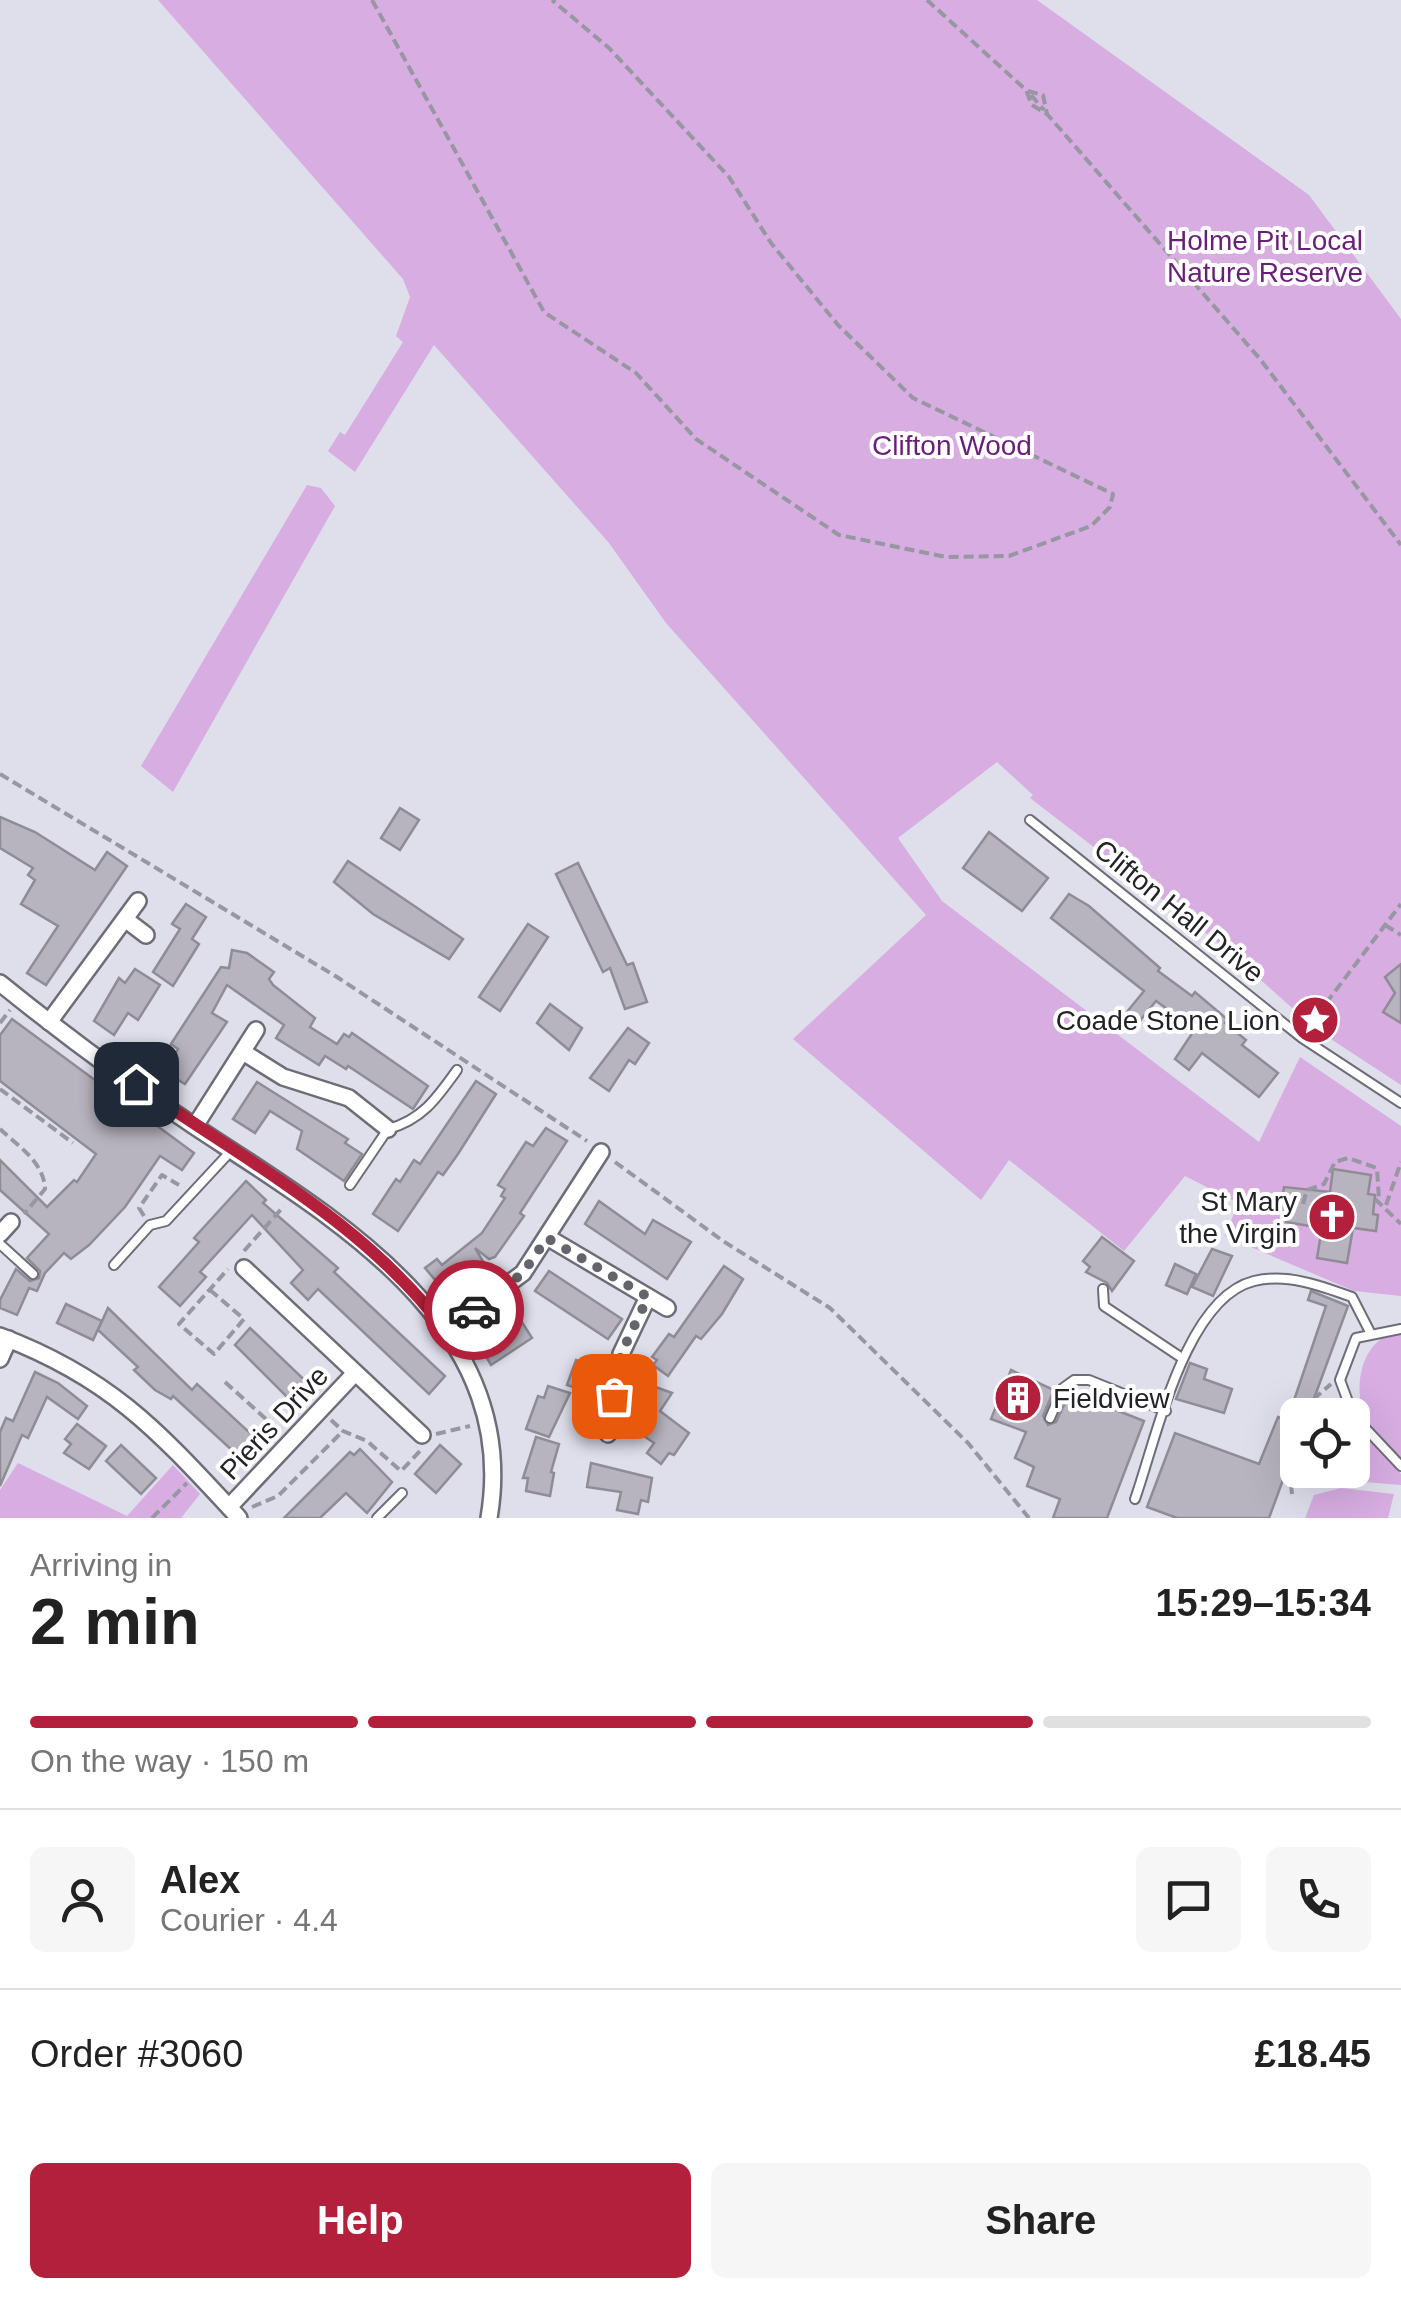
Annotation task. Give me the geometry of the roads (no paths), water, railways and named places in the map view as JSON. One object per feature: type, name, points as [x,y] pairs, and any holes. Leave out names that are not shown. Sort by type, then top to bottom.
[{"type":"street","points":[[49,1022],[138,901]]},
{"type":"street","points":[[125,919],[146,935]]},
{"type":"street","points":[[0,983],[195,1126],[356,1235],[418,1294],[446,1331],[470,1376],[485,1423],[491,1464],[489,1518]]},
{"type":"street","points":[[195,1126],[256,1030]]},
{"type":"street","points":[[242,1052],[283,1076],[349,1098],[388,1129]]},
{"type":"street","points":[[446,1331],[514,1282],[601,1152]]},
{"type":"street","points":[[547,1238],[667,1308]]},
{"type":"street","points":[[244,1268],[422,1435]]},
{"type":"street","points":[[608,1434],[621,1354],[648,1297]]},
{"type":"street","points":[[0,1359],[4,1337]]},
{"type":"street","name":"Pieris Drive","points":[[4,1337],[100,1384],[127,1403],[235,1508],[290,1441],[355,1372]]},
{"type":"street","points":[[591,1409],[608,1417]]},
{"type":"lane","name":"Clifton Hall Drive","points":[[1030,820],[1302,1038],[1401,1103]]},
{"type":"lane","points":[[350,1184],[388,1129],[410,1124],[433,1104],[456,1070]]},
{"type":"lane","points":[[114,1265],[150,1225],[166,1221],[232,1150]]},
{"type":"lane","points":[[0,1244],[33,1274]]},
{"type":"lane","points":[[1135,1499],[1182,1358],[1224,1297],[1259,1280],[1312,1282],[1352,1296],[1370,1332]]},
{"type":"lane","points":[[1103,1289],[1104,1306],[1182,1358]]},
{"type":"lane","points":[[1401,1329],[1370,1332],[1356,1338],[1347,1351],[1340,1380],[1353,1415],[1401,1466]]},
{"type":"lane","points":[[1050,1418],[1064,1388],[1074,1380],[1089,1380],[1166,1411]]},
{"type":"lane","points":[[378,1518],[402,1493]]},
{"type":"place","name":"Coade Stone Lion","points":[[1315,1020]]},
{"type":"place","name":"St Mary the Virgin","points":[[1332,1217]]},
{"type":"place","name":"Fieldview","points":[[1018,1398]]},
{"type":"park label","name":"Holme Pit Local Nature Reserve","points":[[1265,256]]},
{"type":"park label","name":"Clifton Wood","points":[[952,445]]}]
